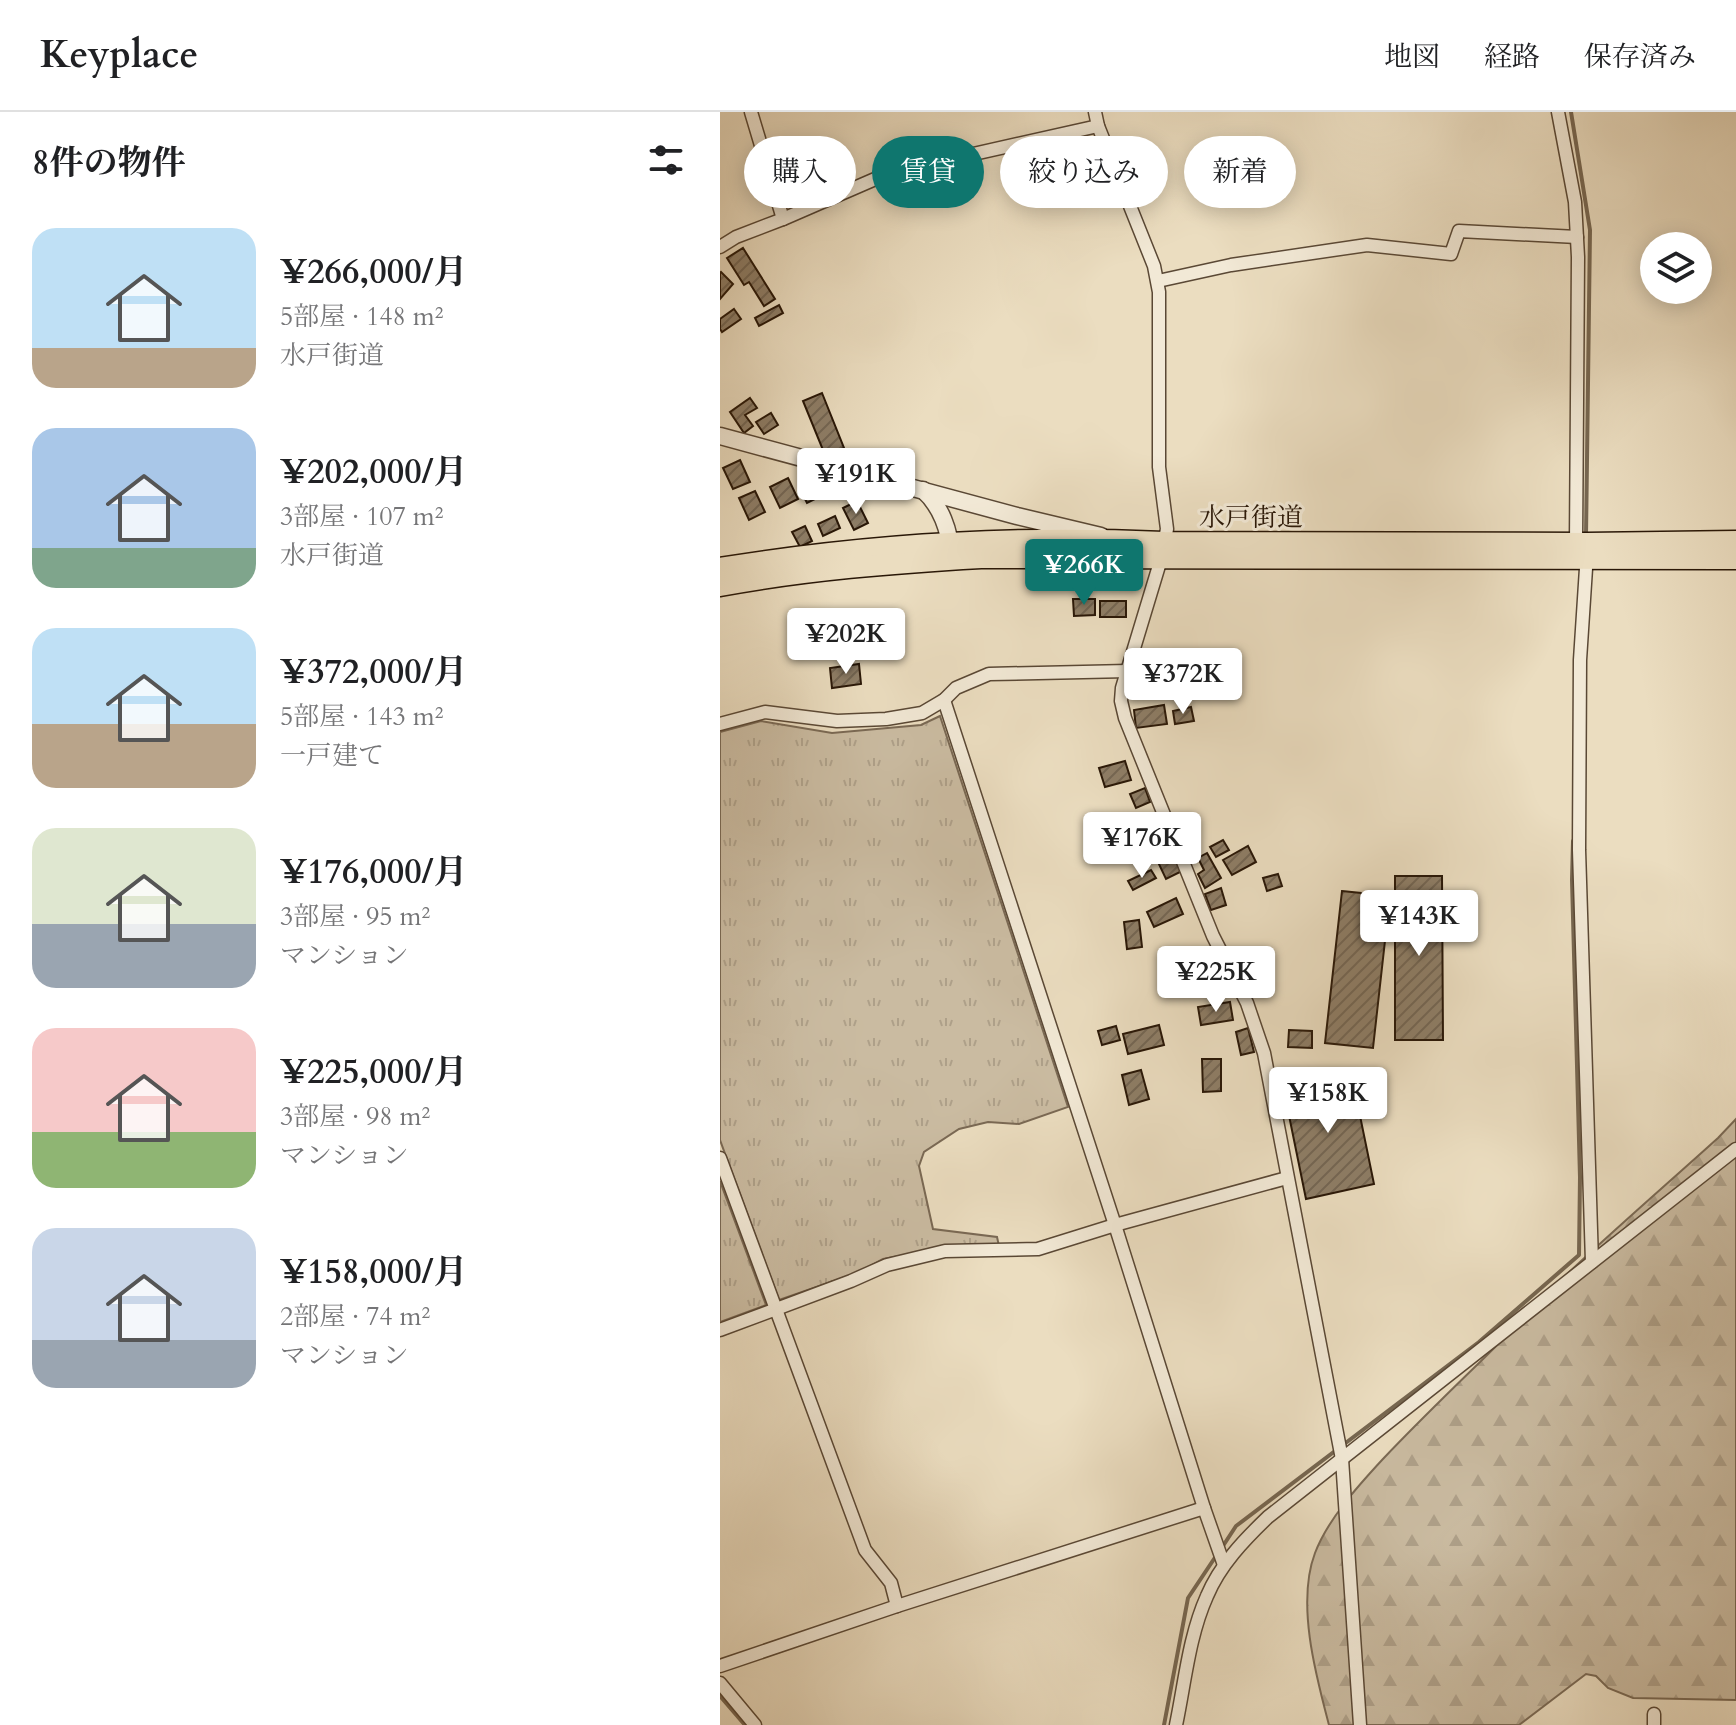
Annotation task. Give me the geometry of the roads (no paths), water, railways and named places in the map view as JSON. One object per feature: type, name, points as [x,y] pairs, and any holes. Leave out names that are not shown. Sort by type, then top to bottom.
[{"type":"highway","name":"水戸街道","points":[[720,568],[834,553],[951,551],[1114,540],[1163,551]]},
{"type":"highway","name":"水戸街道","points":[[720,586],[951,551],[981,558],[1163,551],[1583,548],[1736,541]]},
{"type":"highway","name":"水戸街道","points":[[1583,548],[1736,559]]},
{"type":"street","points":[[751,112],[783,219]]},
{"type":"street","points":[[1095,112],[1158,281],[1159,467],[1167,529],[1121,701],[1125,718],[1213,936],[1247,1003],[1264,1053],[1342,1459],[1360,1725]]},
{"type":"street","points":[[1558,112],[1575,202],[1577,237],[1583,548],[1579,850],[1592,1262]]},
{"type":"street","points":[[720,247],[736,237],[889,173],[1098,126]]},
{"type":"street","points":[[1158,281],[1231,265],[1367,245],[1451,254],[1459,231],[1577,237]]},
{"type":"street","points":[[720,436],[1114,540]]},
{"type":"street","points":[[922,489],[939,511],[951,551]]},
{"type":"street","points":[[720,724],[765,712],[837,721],[886,719],[922,713],[944,700],[956,688],[989,674],[1128,671]]},
{"type":"street","points":[[944,700],[1224,1565]]},
{"type":"street","points":[[1176,1725],[1197,1623],[1207,1594],[1243,1540],[1268,1517],[1736,1149]]},
{"type":"street","points":[[720,1158],[865,1550],[891,1583],[897,1606]]},
{"type":"street","points":[[720,1330],[887,1265],[945,1251],[1038,1249],[1287,1178]]},
{"type":"street","points":[[720,1666],[1204,1508]]},
{"type":"street","points":[[720,1683],[755,1725]]},
{"type":"waterway","points":[[1571,112],[1590,230],[1586,536]]},
{"type":"waterway","points":[[1221,1549],[1236,1526],[1479,1342],[1579,1255],[1573,841]]},
{"type":"waterway","points":[[1164,1725],[1188,1598],[1216,1556]]},
{"type":"waterway","points":[[720,1696],[745,1725]]}]
